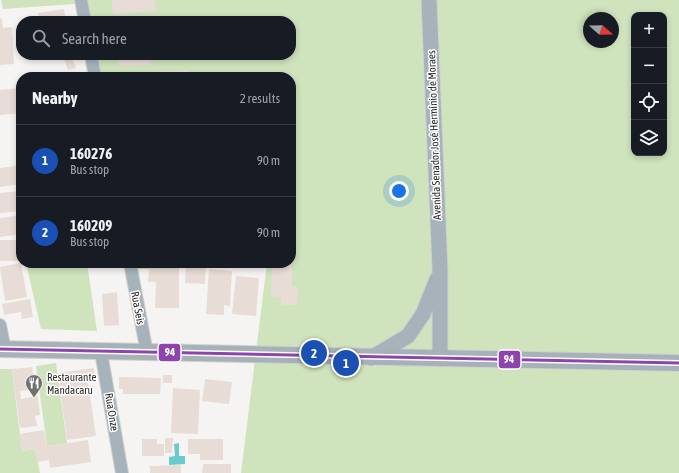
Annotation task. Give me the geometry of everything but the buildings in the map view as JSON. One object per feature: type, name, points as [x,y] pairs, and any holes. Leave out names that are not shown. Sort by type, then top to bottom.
[{"type":"main road","points":[[3,349],[371,358],[679,363]]},
{"type":"street","points":[[81,0],[84,16]]},
{"type":"street","name":"Avenida Senador José Hermínio de Moraes","points":[[429,0],[440,270],[440,359]]},
{"type":"street","points":[[92,60],[94,72]]},
{"type":"street","name":"Rua Seis","points":[[131,268],[147,353]]},
{"type":"street","name":"Avenida Senador José Hermínio de Moraes","points":[[371,358],[408,336],[417,325],[440,270]]},
{"type":"street","points":[[0,325],[3,349]]},
{"type":"street","name":"Rua Onze","points":[[101,352],[122,473]]},
{"type":"green space","points":[[1,0],[74,0],[75,4],[3,9]]},
{"type":"green space","points":[[87,0],[679,0],[679,473],[241,473],[266,268],[296,268],[296,72],[100,72],[98,60],[296,60],[296,16],[90,16]]},
{"type":"green space","points":[[27,268],[88,268],[97,331],[41,329]]},
{"type":"green space","points":[[138,268],[179,268],[179,269]]},
{"type":"green space","points":[[56,363],[67,443],[47,446],[36,366]]},
{"type":"green space","points":[[0,369],[12,369],[22,451],[35,449],[40,473],[0,473]]},
{"type":"water","points":[[179,443],[179,456],[185,456],[185,464],[169,465],[169,457],[175,456],[174,444]]},
{"type":"transit line","name":"94","points":[[0,349],[679,363]]},
{"type":"place","name":"160209","points":[[314,353]]},
{"type":"place","name":"160276","points":[[346,363]]},
{"type":"place","name":"Restaurante Mandacaru","points":[[34,398]]}]
